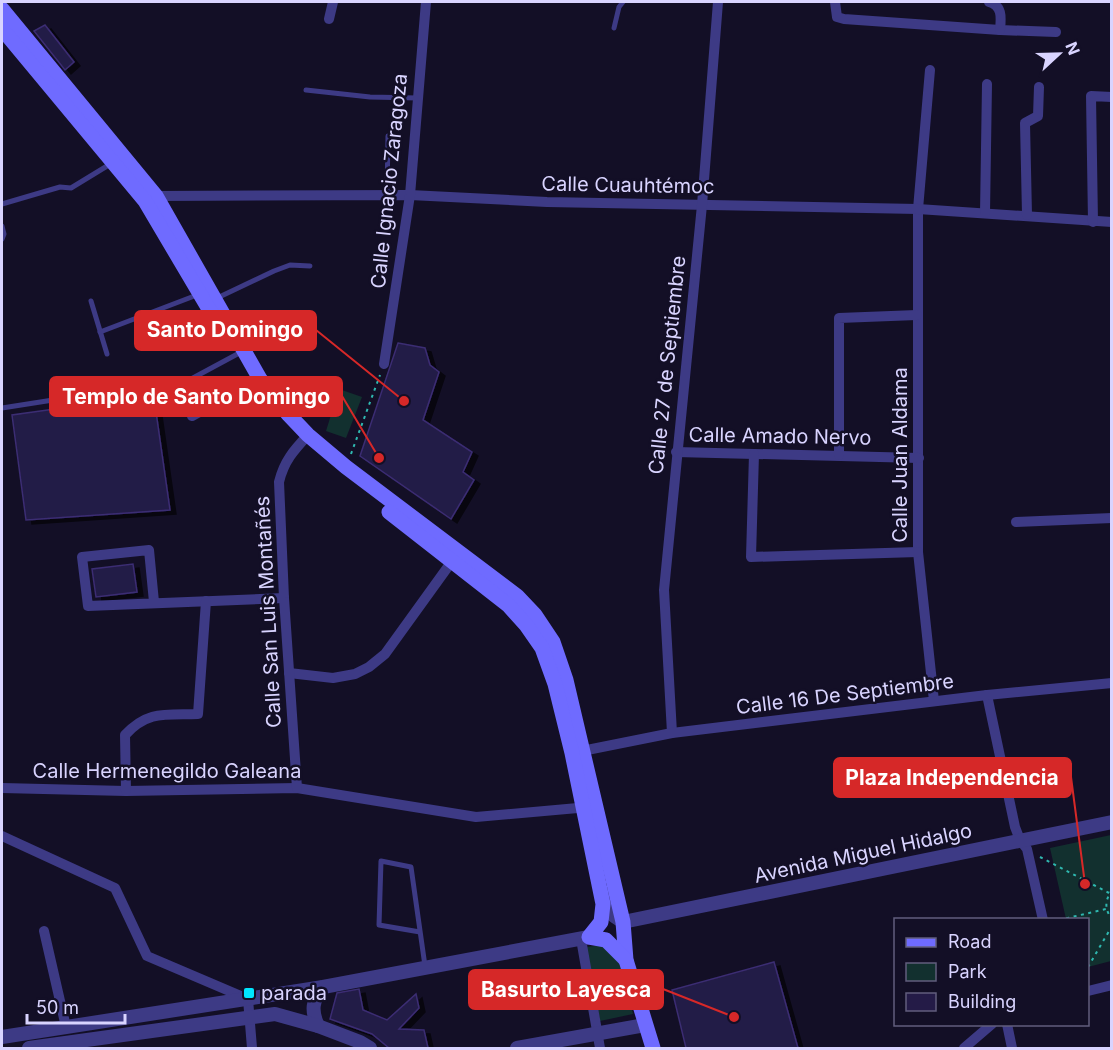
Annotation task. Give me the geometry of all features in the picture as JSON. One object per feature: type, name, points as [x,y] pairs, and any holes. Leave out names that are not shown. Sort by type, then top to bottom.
[{"type":"main road","points":[[2,9],[118,159]]},
{"type":"main road","points":[[2,28],[151,198],[257,381],[272,396],[305,439],[342,477],[518,596],[535,615],[553,642],[566,680],[589,807],[623,922],[626,960],[653,1048]]},
{"type":"main road","points":[[305,439],[346,467],[456,556]]},
{"type":"main road","points":[[585,938],[601,922],[603,913],[596,874],[589,807]]},
{"type":"main road","points":[[585,938],[606,940],[626,960]]},
{"type":"street","points":[[329,19],[333,2]]},
{"type":"street","name":"Calle Ignacio Zaragoza","points":[[384,364],[410,195],[426,2]]},
{"type":"street","name":"Calle 27 de Septiembre","points":[[672,733],[664,590],[702,205],[718,2]]},
{"type":"street","points":[[835,2],[837,17],[844,19],[1056,32]]},
{"type":"street","points":[[989,2],[995,4],[999,9],[1000,30]]},
{"type":"street","name":"Calle Juan Aldama","points":[[930,70],[918,209],[918,552],[933,701]]},
{"type":"street","points":[[985,213],[987,84]]},
{"type":"street","points":[[1027,215],[1025,123],[1038,116],[1039,87]]},
{"type":"street","points":[[1093,222],[1091,96],[1112,97]]},
{"type":"street","name":"Calle Cuauhtémoc","points":[[151,198],[410,195],[547,202],[918,209],[1112,222]]},
{"type":"street","points":[[839,455],[839,318],[917,315]]},
{"type":"street","points":[[192,416],[257,381]]},
{"type":"street","name":"Calle San Luis Montañés","points":[[297,788],[284,598],[279,482],[282,468],[289,456],[305,439]]},
{"type":"street","name":"Calle Amado Nervo","points":[[676,452],[919,458]]},
{"type":"street","points":[[754,453],[751,557],[918,552]]},
{"type":"street","points":[[1016,522],[1112,518]]},
{"type":"street","points":[[154,602],[149,550],[82,557],[88,606],[284,598]]},
{"type":"street","points":[[289,673],[333,678],[355,675],[369,667],[385,654],[456,556]]},
{"type":"street","points":[[126,791],[125,735],[137,722],[155,716],[198,714],[206,601]]},
{"type":"street","name":"Calle 16 De Septiembre","points":[[578,752],[672,733],[933,701],[1112,683]]},
{"type":"street","points":[[987,695],[1042,918]]},
{"type":"street","name":"Calle Hermenegildo Galeana","points":[[2,788],[126,791],[297,788],[476,817],[589,807]]},
{"type":"street","name":"Avenida Miguel Hidalgo","points":[[623,922],[1023,845],[1112,822]]},
{"type":"street","points":[[2,836],[116,888],[147,956],[248,999]]},
{"type":"street","points":[[596,874],[610,909],[614,916],[623,922]]},
{"type":"street","points":[[44,931],[66,1027]]},
{"type":"street","points":[[2,1037],[323,987],[585,938],[600,1048]]},
{"type":"street","points":[[1089,991],[1112,985]]},
{"type":"street","points":[[318,1026],[314,1017],[313,1005],[316,995],[323,987]]},
{"type":"street","points":[[248,999],[252,1048]]},
{"type":"street","points":[[29,1048],[274,1014],[318,1026],[370,1048]]},
{"type":"street","points":[[517,1048],[645,1025]]},
{"type":"street","points":[[964,1048],[990,1026]]},
{"type":"street","points":[[1007,1026],[1012,1048]]},
{"type":"lane","points":[[614,28],[619,7],[623,2]]},
{"type":"lane","points":[[306,90],[370,97],[418,98]]},
{"type":"lane","points":[[387,196],[388,136]]},
{"type":"lane","points":[[2,204],[60,187],[71,188],[118,159]]},
{"type":"lane","points":[[2,226],[4,234],[2,239]]},
{"type":"lane","points":[[100,332],[274,271],[290,266],[310,266]]},
{"type":"lane","points":[[91,301],[107,354]]},
{"type":"lane","points":[[2,408],[136,387],[158,394],[165,393],[240,353]]},
{"type":"lane","points":[[420,932],[379,925],[381,861],[411,867],[425,968]]},
{"type":"path","points":[[346,467],[384,364]]},
{"type":"path","points":[[1023,845],[1109,894]]},
{"type":"path","points":[[1112,890],[1106,902],[1106,909],[1112,919]]},
{"type":"path","points":[[1068,918],[1106,909]]},
{"type":"path","points":[[1089,965],[1112,926]]},
{"type":"green space","points":[[339,389],[362,397],[346,438],[326,431]]},
{"type":"green space","points":[[1111,835],[1111,961],[1089,967],[1089,918],[1066,918],[1050,848]]},
{"type":"green space","points":[[603,945],[619,959],[633,1014],[600,1021],[586,947]]},
{"type":"building","points":[[45,25],[74,62],[65,70],[34,31]]},
{"type":"building","points":[[398,343],[425,348],[430,365],[439,372],[423,420],[472,452],[463,472],[474,480],[451,519],[360,456]]},
{"type":"building","points":[[149,396],[154,398],[170,510],[26,520],[12,415]]},
{"type":"building","points":[[133,564],[137,592],[96,597],[92,569]]},
{"type":"building","points":[[774,962],[798,1048],[686,1048],[672,990]]},
{"type":"building","points":[[359,989],[363,1010],[387,1020],[416,994],[419,1008],[399,1029],[424,1030],[428,1048],[389,1048],[372,1034],[330,1019],[337,993]]},
{"type":"place","name":"Santo Domingo","points":[[404,401]]},
{"type":"place","name":"Templo de Santo Domingo","points":[[379,458]]},
{"type":"place","name":"Plaza Independencia","points":[[1085,884]]},
{"type":"place","name":"parada","points":[[249,993]]},
{"type":"place","name":"Basurto Layesca","points":[[734,1017]]}]
